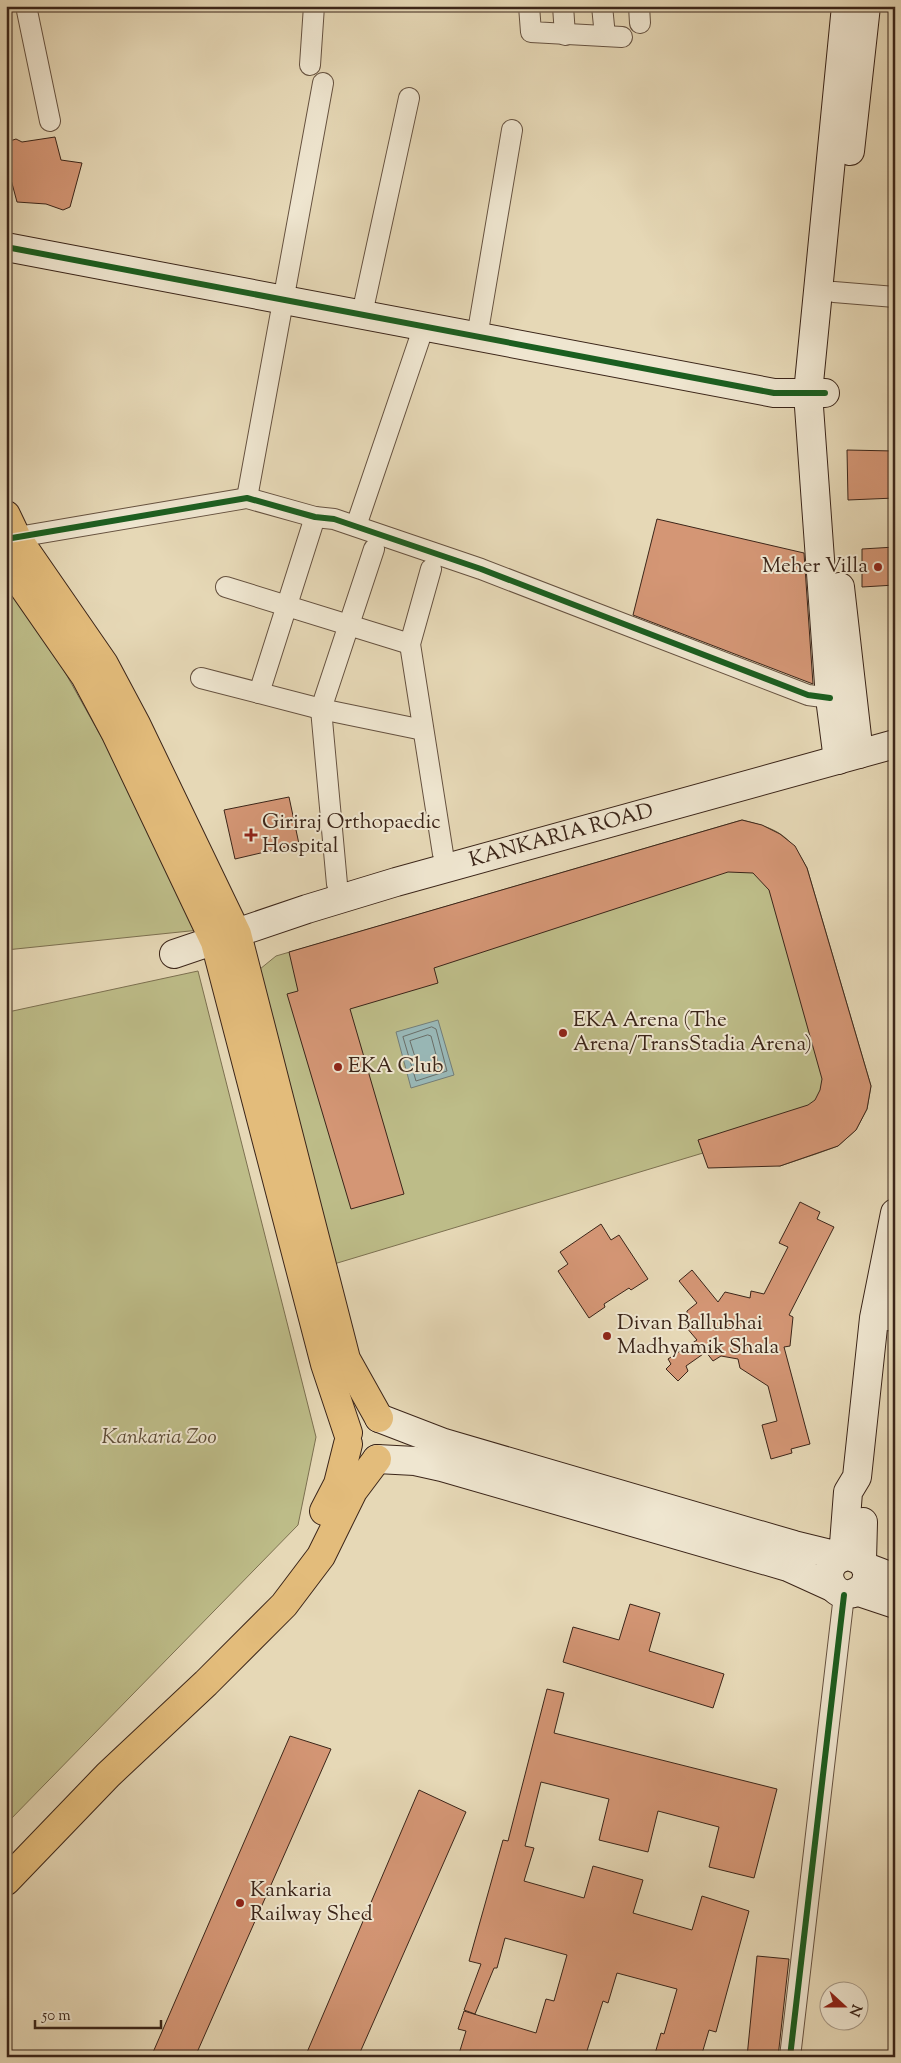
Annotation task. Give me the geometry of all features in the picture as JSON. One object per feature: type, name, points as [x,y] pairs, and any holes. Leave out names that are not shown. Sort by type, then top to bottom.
[{"type":"main road","points":[[6,1860],[200,1677],[284,1605],[321,1556],[353,1491],[377,1459],[387,1452],[392,1438],[388,1426],[379,1418],[346,1358],[223,932],[136,724],[104,664],[10,530]]},
{"type":"main road","points":[[6,562],[85,676],[223,932],[324,1364],[348,1438],[357,1457],[369,1460],[377,1459]]},
{"type":"main road","points":[[6,1881],[200,1677],[271,1594],[306,1547],[338,1484],[348,1438],[356,1420],[364,1416],[379,1418]]},
{"type":"street","points":[[26,6],[50,121]]},
{"type":"street","points":[[310,65],[314,6]]},
{"type":"street","points":[[529,6],[531,32],[614,37],[602,6]]},
{"type":"street","points":[[563,6],[565,35]]},
{"type":"street","points":[[846,6],[816,393],[830,698],[847,749]]},
{"type":"street","points":[[847,749],[837,564],[816,393],[834,292],[866,6]]},
{"type":"street","points":[[247,498],[323,83]]},
{"type":"street","points":[[362,314],[409,98]]},
{"type":"street","points":[[477,338],[512,130]]},
{"type":"street","points":[[6,247],[774,393],[816,393]]},
{"type":"street","points":[[834,292],[895,297]]},
{"type":"street","points":[[356,526],[424,326]]},
{"type":"street","points":[[10,530],[247,498],[356,526],[481,569],[808,695],[830,698]]},
{"type":"street","points":[[259,693],[315,517]]},
{"type":"street","points":[[337,884],[321,709],[374,550]]},
{"type":"street","points":[[431,569],[410,644],[443,854]]},
{"type":"street","points":[[226,587],[410,644]]},
{"type":"street","points":[[201,678],[321,709],[423,730]]},
{"type":"street","points":[[223,932],[337,884],[443,854],[847,749],[895,728]]},
{"type":"street","name":"KANKARIA ROAD","points":[[174,954],[223,932],[307,909],[847,749],[895,744]]},
{"type":"street","points":[[790,2057],[851,1576],[848,1492],[857,1477],[884,1319],[895,1213]]},
{"type":"street","points":[[379,1418],[444,1443],[794,1545],[851,1576],[895,1604]]},
{"type":"street","points":[[377,1459],[415,1461],[442,1467],[788,1567],[851,1576],[895,1578]]},
{"type":"green space","points":[[6,567],[209,929],[6,950]]},
{"type":"green space","name":"EKA Arena (The Arena/TransStadia Arena)","points":[[742,820],[774,830],[788,840],[807,868],[871,1086],[867,1109],[856,1130],[838,1146],[780,1166],[703,1153],[334,1264],[260,969],[276,956]]},
{"type":"green space","name":"Kankaria Zoo","points":[[198,971],[316,1437],[298,1525],[6,1824],[8,1012]]},
{"type":"water","points":[[438,1020],[454,1075],[411,1088],[396,1032]]},
{"type":"building","points":[[55,137],[61,160],[82,163],[70,207],[63,210],[46,204],[17,202],[6,161],[6,149],[10,141],[16,139],[22,142]]},
{"type":"building","points":[[847,450],[894,451],[895,498],[848,500]]},
{"type":"building","points":[[657,519],[804,553],[813,684],[633,615]]},
{"type":"building","name":"Meher Villa","points":[[895,547],[895,585],[862,587],[862,549]]},
{"type":"building","points":[[289,797],[299,844],[235,859],[224,810]]},
{"type":"building","points":[[742,820],[762,825],[780,834],[795,846],[807,868],[871,1086],[867,1109],[856,1130],[838,1146],[780,1166],[708,1168],[698,1140],[808,1105],[815,1100],[820,1090],[822,1079],[769,890],[753,873],[728,872],[434,968],[438,983],[350,1009],[404,1194],[351,1209],[287,994],[298,991],[289,952]]},
{"type":"building","points":[[800,1202],[820,1212],[817,1219],[834,1227],[789,1315],[793,1317],[790,1346],[784,1347],[810,1444],[791,1449],[792,1453],[771,1459],[762,1425],[777,1421],[768,1386],[740,1368],[738,1359],[721,1356],[713,1361],[706,1352],[686,1366],[688,1371],[678,1381],[666,1369],[671,1364],[668,1359],[697,1340],[686,1327],[687,1311],[697,1303],[679,1281],[692,1270],[718,1302],[725,1292],[750,1298],[751,1291],[764,1294],[788,1247],[779,1243]]},
{"type":"building","points":[[601,1224],[611,1240],[619,1235],[648,1279],[631,1290],[629,1288],[604,1304],[605,1307],[589,1318],[558,1271],[568,1264],[560,1252]]},
{"type":"building","points":[[630,1604],[660,1613],[649,1651],[724,1674],[713,1708],[563,1662],[573,1627],[619,1640]]},
{"type":"building","points":[[547,1689],[564,1693],[554,1733],[777,1789],[754,1878],[709,1867],[719,1827],[658,1811],[648,1852],[599,1840],[609,1799],[541,1782],[525,1846],[534,1848],[524,1881],[584,1898],[593,1866],[643,1880],[633,1913],[692,1930],[702,1896],[749,1911],[716,2032],[709,2030],[701,2057],[654,2057],[661,2033],[664,2034],[677,1989],[617,1973],[608,2003],[603,2001],[585,2057],[458,2057],[466,2031],[458,2029],[464,2011],[536,2033],[546,1999],[554,2001],[567,1955],[505,1938],[497,1968],[494,1968],[475,2014],[464,2010],[481,1964],[469,1961],[503,1840],[508,1841]]},
{"type":"building","name":"Kankaria Railway Shed","points":[[290,1736],[331,1749],[195,2057],[151,2057]]},
{"type":"building","name":"Kankaria Railway Shed","points":[[419,1790],[466,1812],[358,2057],[305,2057]]},
{"type":"building","points":[[757,1956],[789,1959],[778,2057],[747,2057]]},
{"type":"cycle path","points":[[6,247],[774,393],[825,393]]},
{"type":"cycle path","points":[[6,539],[247,498],[315,517],[334,519],[481,569],[808,695],[830,698]]},
{"type":"cycle path","points":[[790,2057],[844,1595]]},
{"type":"place","name":"Meher Villa","points":[[878,567]]},
{"type":"place","name":"Giriraj Orthopaedic Hospital","points":[[251,835]]},
{"type":"place","name":"EKA Arena (The Arena/TransStadia Arena)","points":[[563,1033]]},
{"type":"place","name":"EKA Club","points":[[338,1067]]},
{"type":"place","name":"Divan Ballubhai Madhyamik Shala","points":[[607,1336]]},
{"type":"place","name":"Kankaria Railway Shed","points":[[240,1903]]}]
